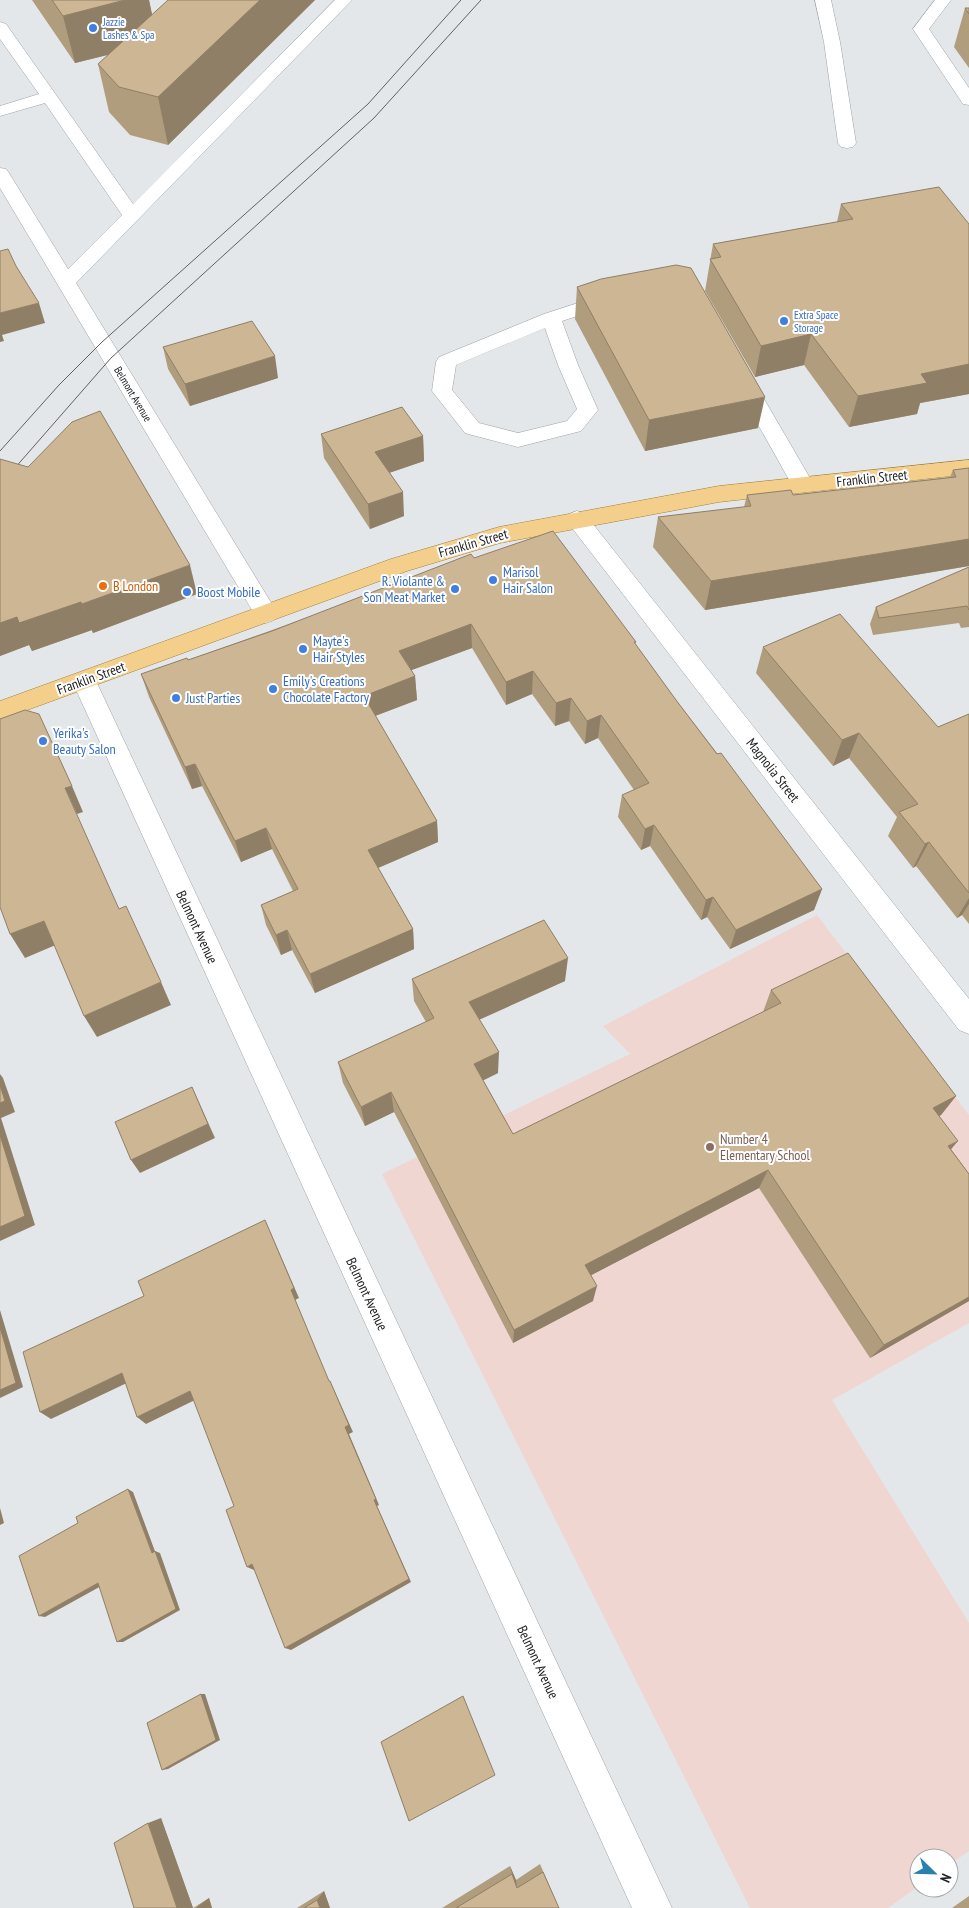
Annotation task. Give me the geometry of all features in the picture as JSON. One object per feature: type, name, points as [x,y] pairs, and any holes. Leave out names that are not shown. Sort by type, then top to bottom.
[{"type":"main road","name":"Franklin Street","points":[[0,711],[417,560],[499,535],[577,518],[719,494],[969,467]]},
{"type":"street","points":[[66,282],[344,0]]},
{"type":"street","points":[[823,0],[832,42],[847,143]]},
{"type":"street","points":[[943,0],[920,29],[969,100]]},
{"type":"street","points":[[0,27],[131,215]]},
{"type":"street","points":[[0,111],[48,97]]},
{"type":"street","name":"Belmont Avenue","points":[[0,173],[266,614]]},
{"type":"street","points":[[551,318],[568,365],[588,410],[574,426],[518,440],[472,428],[442,391],[446,362],[551,318],[632,291]]},
{"type":"street","points":[[732,361],[803,485]]},
{"type":"street","name":"Magnolia Street","points":[[577,518],[969,1021]]},
{"type":"street","name":"Belmont Avenue","points":[[84,681],[652,1908]]},
{"type":"shaded area","points":[[817,915],[969,1115],[969,1323],[832,1400],[969,1623],[969,1851],[959,1858],[959,1848],[909,1848],[909,1893],[888,1908],[750,1908],[382,1174],[630,1054],[603,1026]]},
{"type":"building","points":[[52,0],[125,0],[63,16]]},
{"type":"building","points":[[168,0],[260,0],[158,97],[119,87],[98,64]]},
{"type":"building","points":[[939,187],[969,224],[969,364],[921,374],[927,383],[858,396],[811,334],[761,346],[710,259],[721,257],[713,244],[853,219],[841,204]]},
{"type":"building","points":[[8,249],[16,266],[39,303],[0,313],[0,251]]},
{"type":"building","points":[[676,265],[691,268],[765,397],[649,420],[577,287],[601,279]]},
{"type":"building","points":[[252,321],[275,356],[185,384],[163,347]]},
{"type":"building","points":[[402,407],[423,436],[375,452],[403,492],[368,504],[321,434]]},
{"type":"building","points":[[100,411],[190,565],[82,604],[81,602],[19,623],[17,617],[0,623],[0,459],[28,467],[72,422]]},
{"type":"building","points":[[969,468],[969,539],[711,581],[658,517],[751,506],[747,495],[791,490],[793,495],[956,477],[953,470]]},
{"type":"building","points":[[553,531],[636,642],[634,642],[676,700],[717,754],[721,753],[822,889],[736,930],[713,897],[706,900],[654,825],[645,829],[622,795],[649,783],[601,715],[587,721],[571,698],[556,703],[533,671],[506,682],[471,624],[399,651],[415,676],[364,696],[437,821],[368,850],[413,929],[310,974],[287,930],[276,935],[261,905],[298,889],[266,828],[235,841],[195,764],[185,767],[141,674],[272,631],[471,554],[474,558]]},
{"type":"building","points":[[969,567],[969,610],[967,606],[879,618],[876,607]]},
{"type":"building","points":[[840,614],[938,727],[969,714],[969,893],[929,842],[925,844],[899,812],[918,804],[859,733],[842,740],[763,647]]},
{"type":"building","points":[[25,710],[39,714],[72,786],[65,788],[119,909],[126,906],[161,982],[84,1016],[44,921],[10,934],[0,907],[0,719]]},
{"type":"building","points":[[544,920],[568,958],[469,1002],[499,1052],[474,1064],[513,1134],[781,1003],[771,990],[848,953],[956,1096],[933,1108],[958,1141],[948,1146],[969,1174],[969,1297],[884,1345],[768,1170],[585,1265],[597,1286],[514,1330],[391,1092],[361,1107],[338,1062],[434,1018],[412,979]]},
{"type":"building","points":[[0,1085],[5,1101],[0,1103]]},
{"type":"building","points":[[192,1087],[208,1124],[131,1160],[115,1122]]},
{"type":"building","points":[[0,1135],[25,1216],[0,1227]]},
{"type":"building","points":[[265,1220],[294,1288],[291,1290],[349,1425],[345,1427],[376,1499],[374,1500],[409,1579],[285,1648],[252,1564],[247,1567],[226,1510],[234,1506],[190,1391],[137,1417],[122,1373],[40,1412],[23,1352],[144,1296],[138,1281]]},
{"type":"building","points":[[0,1327],[16,1383],[0,1390]]},
{"type":"building","points":[[128,1489],[152,1553],[155,1551],[176,1609],[117,1642],[98,1583],[39,1616],[19,1556],[78,1523],[76,1517]]},
{"type":"building","points":[[201,1694],[216,1740],[162,1770],[147,1723]]},
{"type":"building","points":[[463,1696],[495,1775],[409,1821],[381,1742]]},
{"type":"building","points":[[148,1823],[177,1908],[134,1908],[114,1843]]},
{"type":"building","points":[[543,1872],[559,1908],[456,1908],[512,1874],[517,1888]]},
{"type":"building","points":[[317,1900],[320,1908],[304,1908]]},
{"type":"tram line","points":[[0,451],[59,385],[102,342],[368,104],[461,0]]},
{"type":"tram line","points":[[0,485],[111,358],[374,118],[481,0]]},
{"type":"place","name":"Jazzie Lashes & Spa","points":[[93,28]]},
{"type":"place","name":"Extra Space Storage","points":[[784,321]]},
{"type":"place","name":"Marisol Hair Salon","points":[[493,580]]},
{"type":"place","name":"B London","points":[[103,586]]},
{"type":"place","name":"R. Violante & Son Meat Market","points":[[455,589]]},
{"type":"place","name":"Boost Mobile","points":[[187,592]]},
{"type":"place","name":"Mayte's Hair Styles","points":[[303,649]]},
{"type":"place","name":"Emily's Creations Chocolate Factory","points":[[273,689]]},
{"type":"place","name":"Just Parties","points":[[176,698]]},
{"type":"place","name":"Yerika's Beauty Salon","points":[[43,741]]},
{"type":"place","name":"Number 4 Elementary School","points":[[710,1147]]}]
